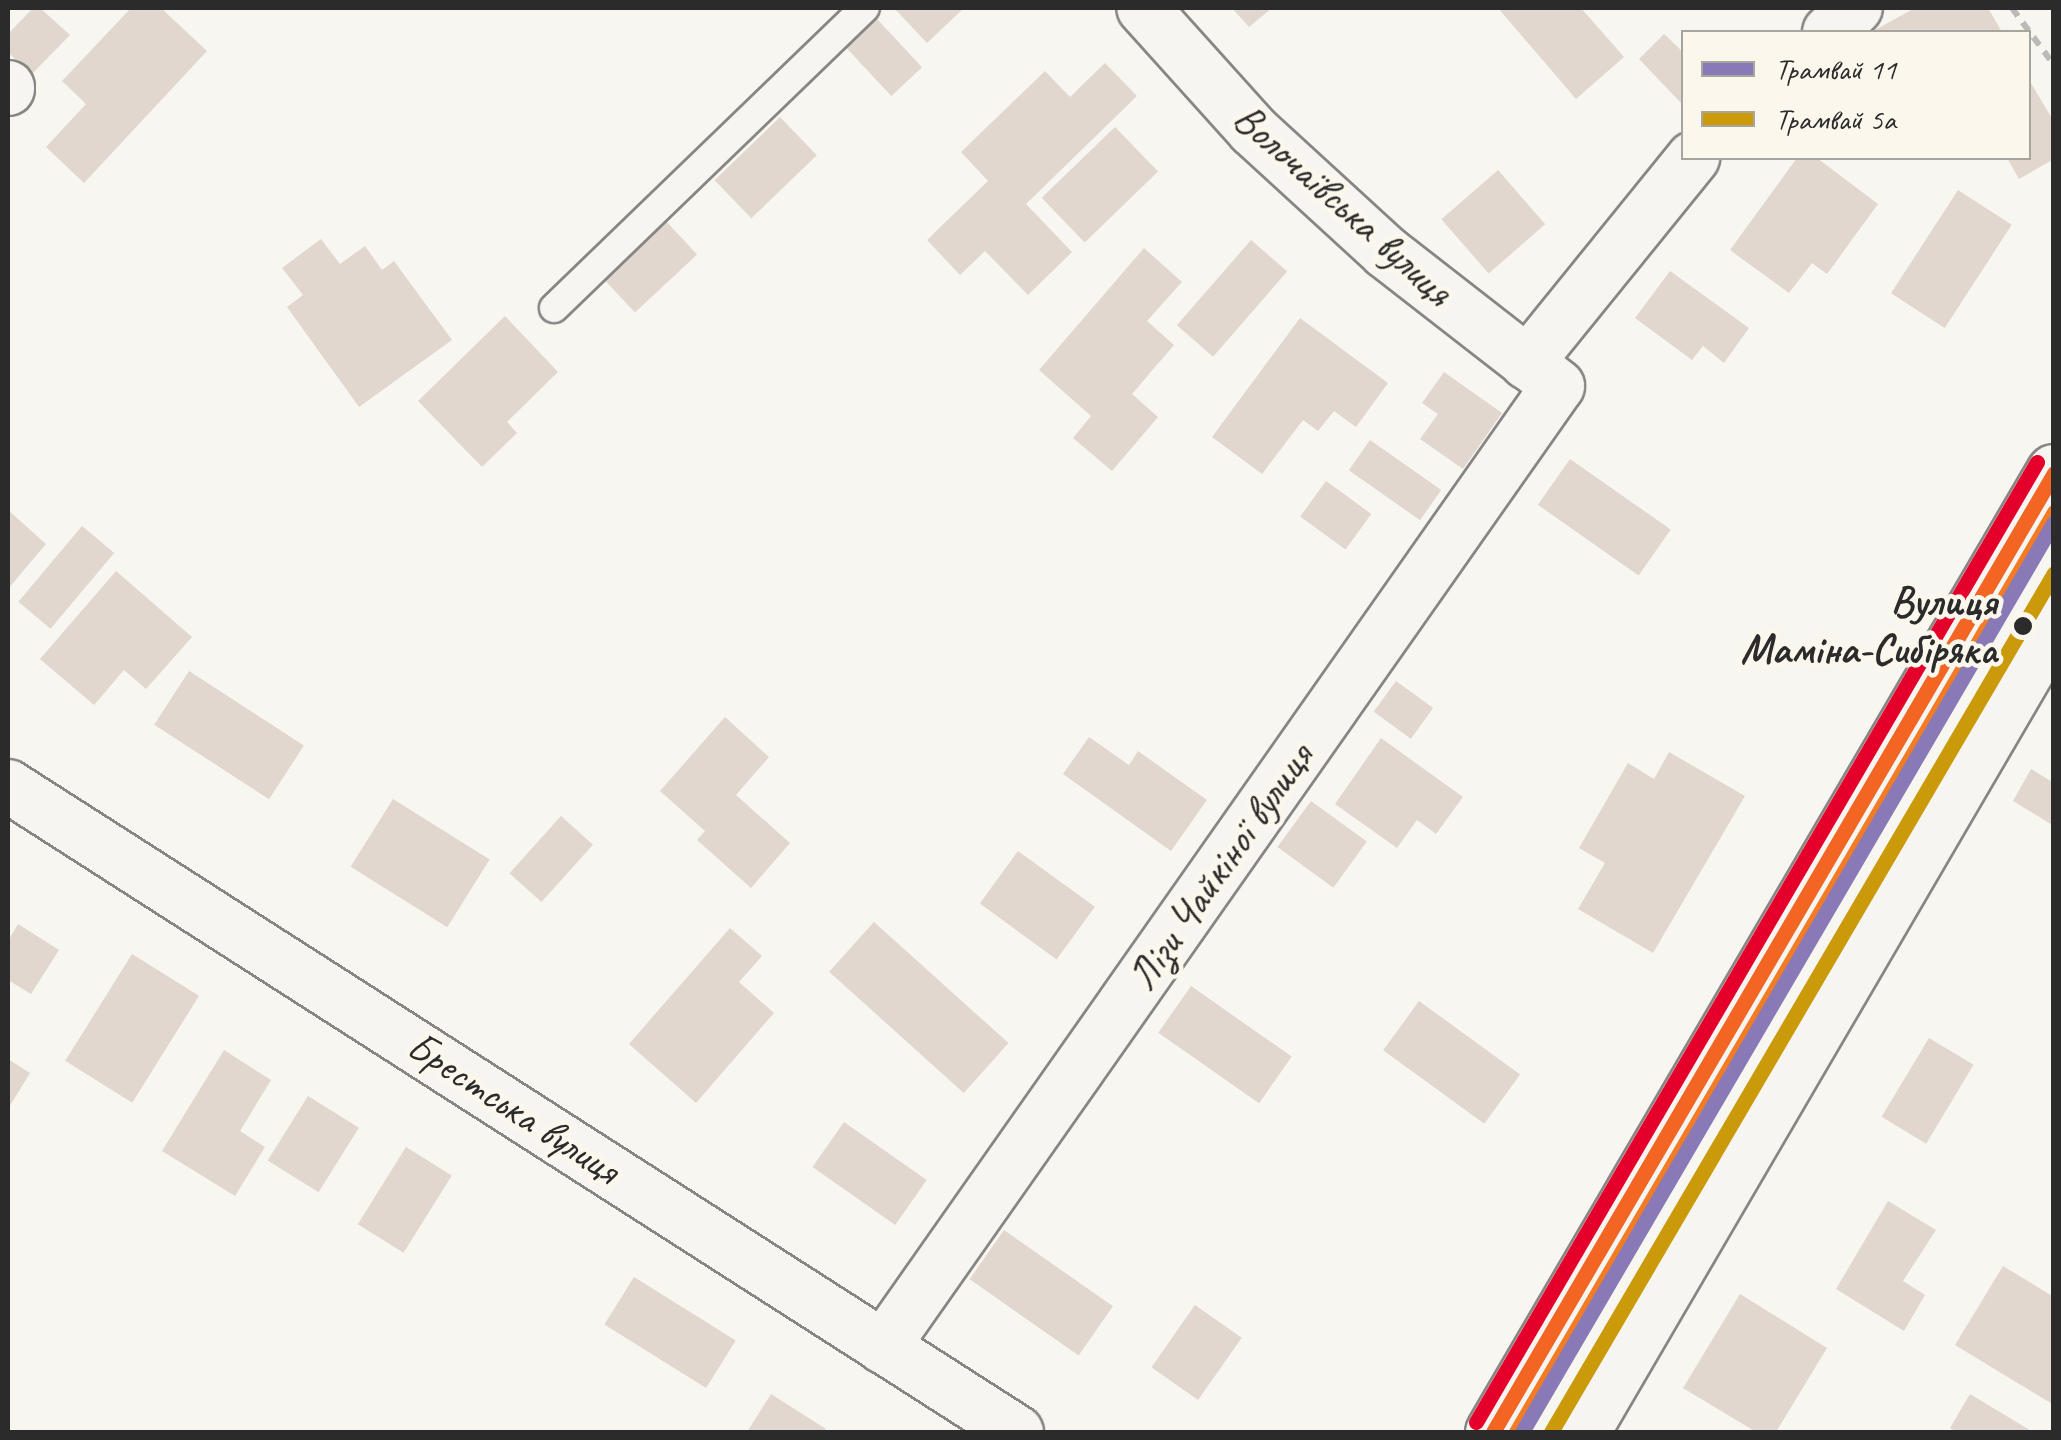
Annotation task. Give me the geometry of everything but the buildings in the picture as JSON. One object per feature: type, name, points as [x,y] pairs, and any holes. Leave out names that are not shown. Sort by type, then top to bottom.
[{"type":"main road","points":[[1493,1432],[2054,472]]},
{"type":"main road","points":[[1581,1432],[2054,622]]},
{"type":"street","name":"Волочаївська вулиця","points":[[1143,8],[1254,130],[1386,252],[1543,375]]},
{"type":"street","points":[[1831,30],[1856,8]]},
{"type":"street","name":"Лізи Чайкіної вулиця","points":[[883,1347],[1691,160]]},
{"type":"street","name":"Брестська вулиця","points":[[8,786],[1017,1432]]},
{"type":"lane","points":[[554,308],[866,8]]},
{"type":"path","points":[[2012,8],[2028,30]]},
{"type":"path","points":[[2031,34],[2054,65]]},
{"type":"tram line","name":"11","points":[[1522,1432],[2054,522]]},
{"type":"tram line","name":"5а","points":[[1551,1432],[2054,573]]},
{"type":"transit line","points":[[1476,1422],[2037,462]]},
{"type":"transit line","points":[[1493,1432],[2054,473]]},
{"type":"transit line","points":[[1516,1432],[2054,512]]},
{"type":"place","name":"Вулиця Маміна-Сибіряка","points":[[2023,626]]}]
